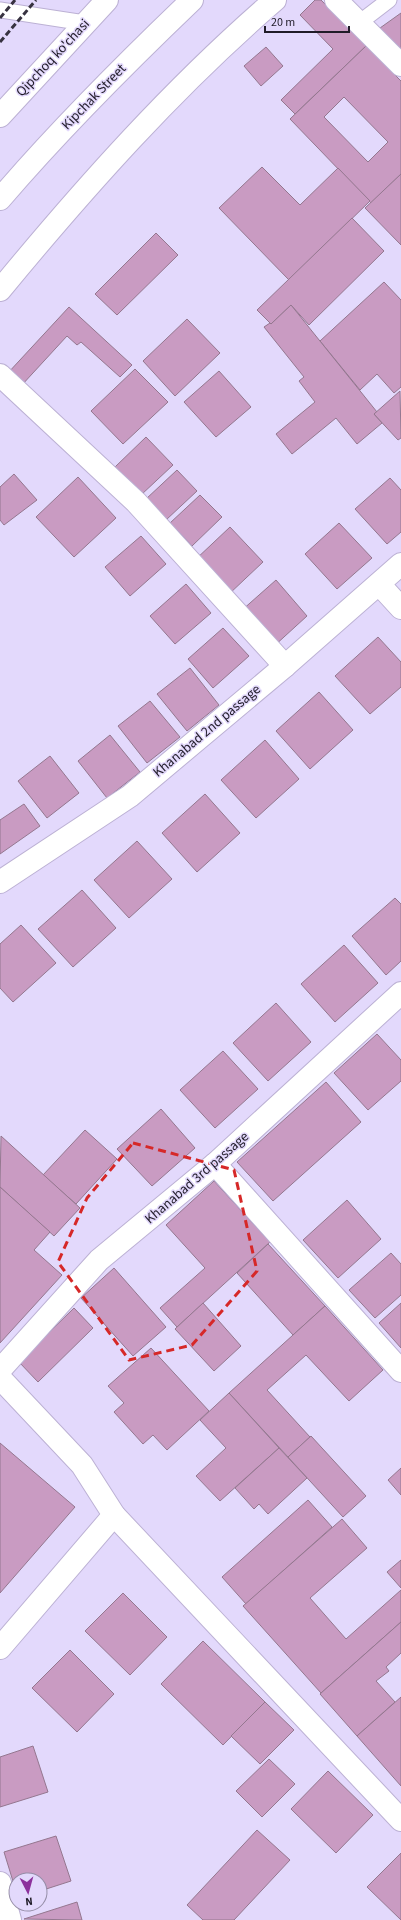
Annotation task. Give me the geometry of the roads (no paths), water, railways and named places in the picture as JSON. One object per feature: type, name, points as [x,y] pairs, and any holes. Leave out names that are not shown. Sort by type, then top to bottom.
[{"type":"street","name":"Qipchoq ko'chasi","points":[[0,116],[107,0]]},
{"type":"street","name":"Kipchak Street","points":[[0,200],[72,119],[192,0]]},
{"type":"street","points":[[0,290],[97,176],[148,121],[200,69],[275,0]]},
{"type":"street","points":[[336,0],[401,65]]},
{"type":"street","points":[[0,375],[136,502],[285,666]]},
{"type":"street","name":"Khanabad 2nd passage","points":[[0,882],[130,796],[285,666],[401,564]]},
{"type":"street","points":[[379,584],[401,608]]},
{"type":"street","name":"Khanabad 3rd passage","points":[[0,1370],[99,1260],[215,1164],[401,993]]},
{"type":"street","points":[[215,1164],[401,1371]]},
{"type":"street","points":[[0,1378],[82,1464],[114,1515],[401,1820]]},
{"type":"street","points":[[0,1648],[114,1515]]},
{"type":"street","points":[[0,1883],[10,1920]]},
{"type":"lane","points":[[359,23],[389,0]]},
{"type":"lane","points":[[0,10],[85,23]]},
{"type":"railway","points":[[0,18],[15,0]]},
{"type":"railway","points":[[0,42],[36,0]]}]
